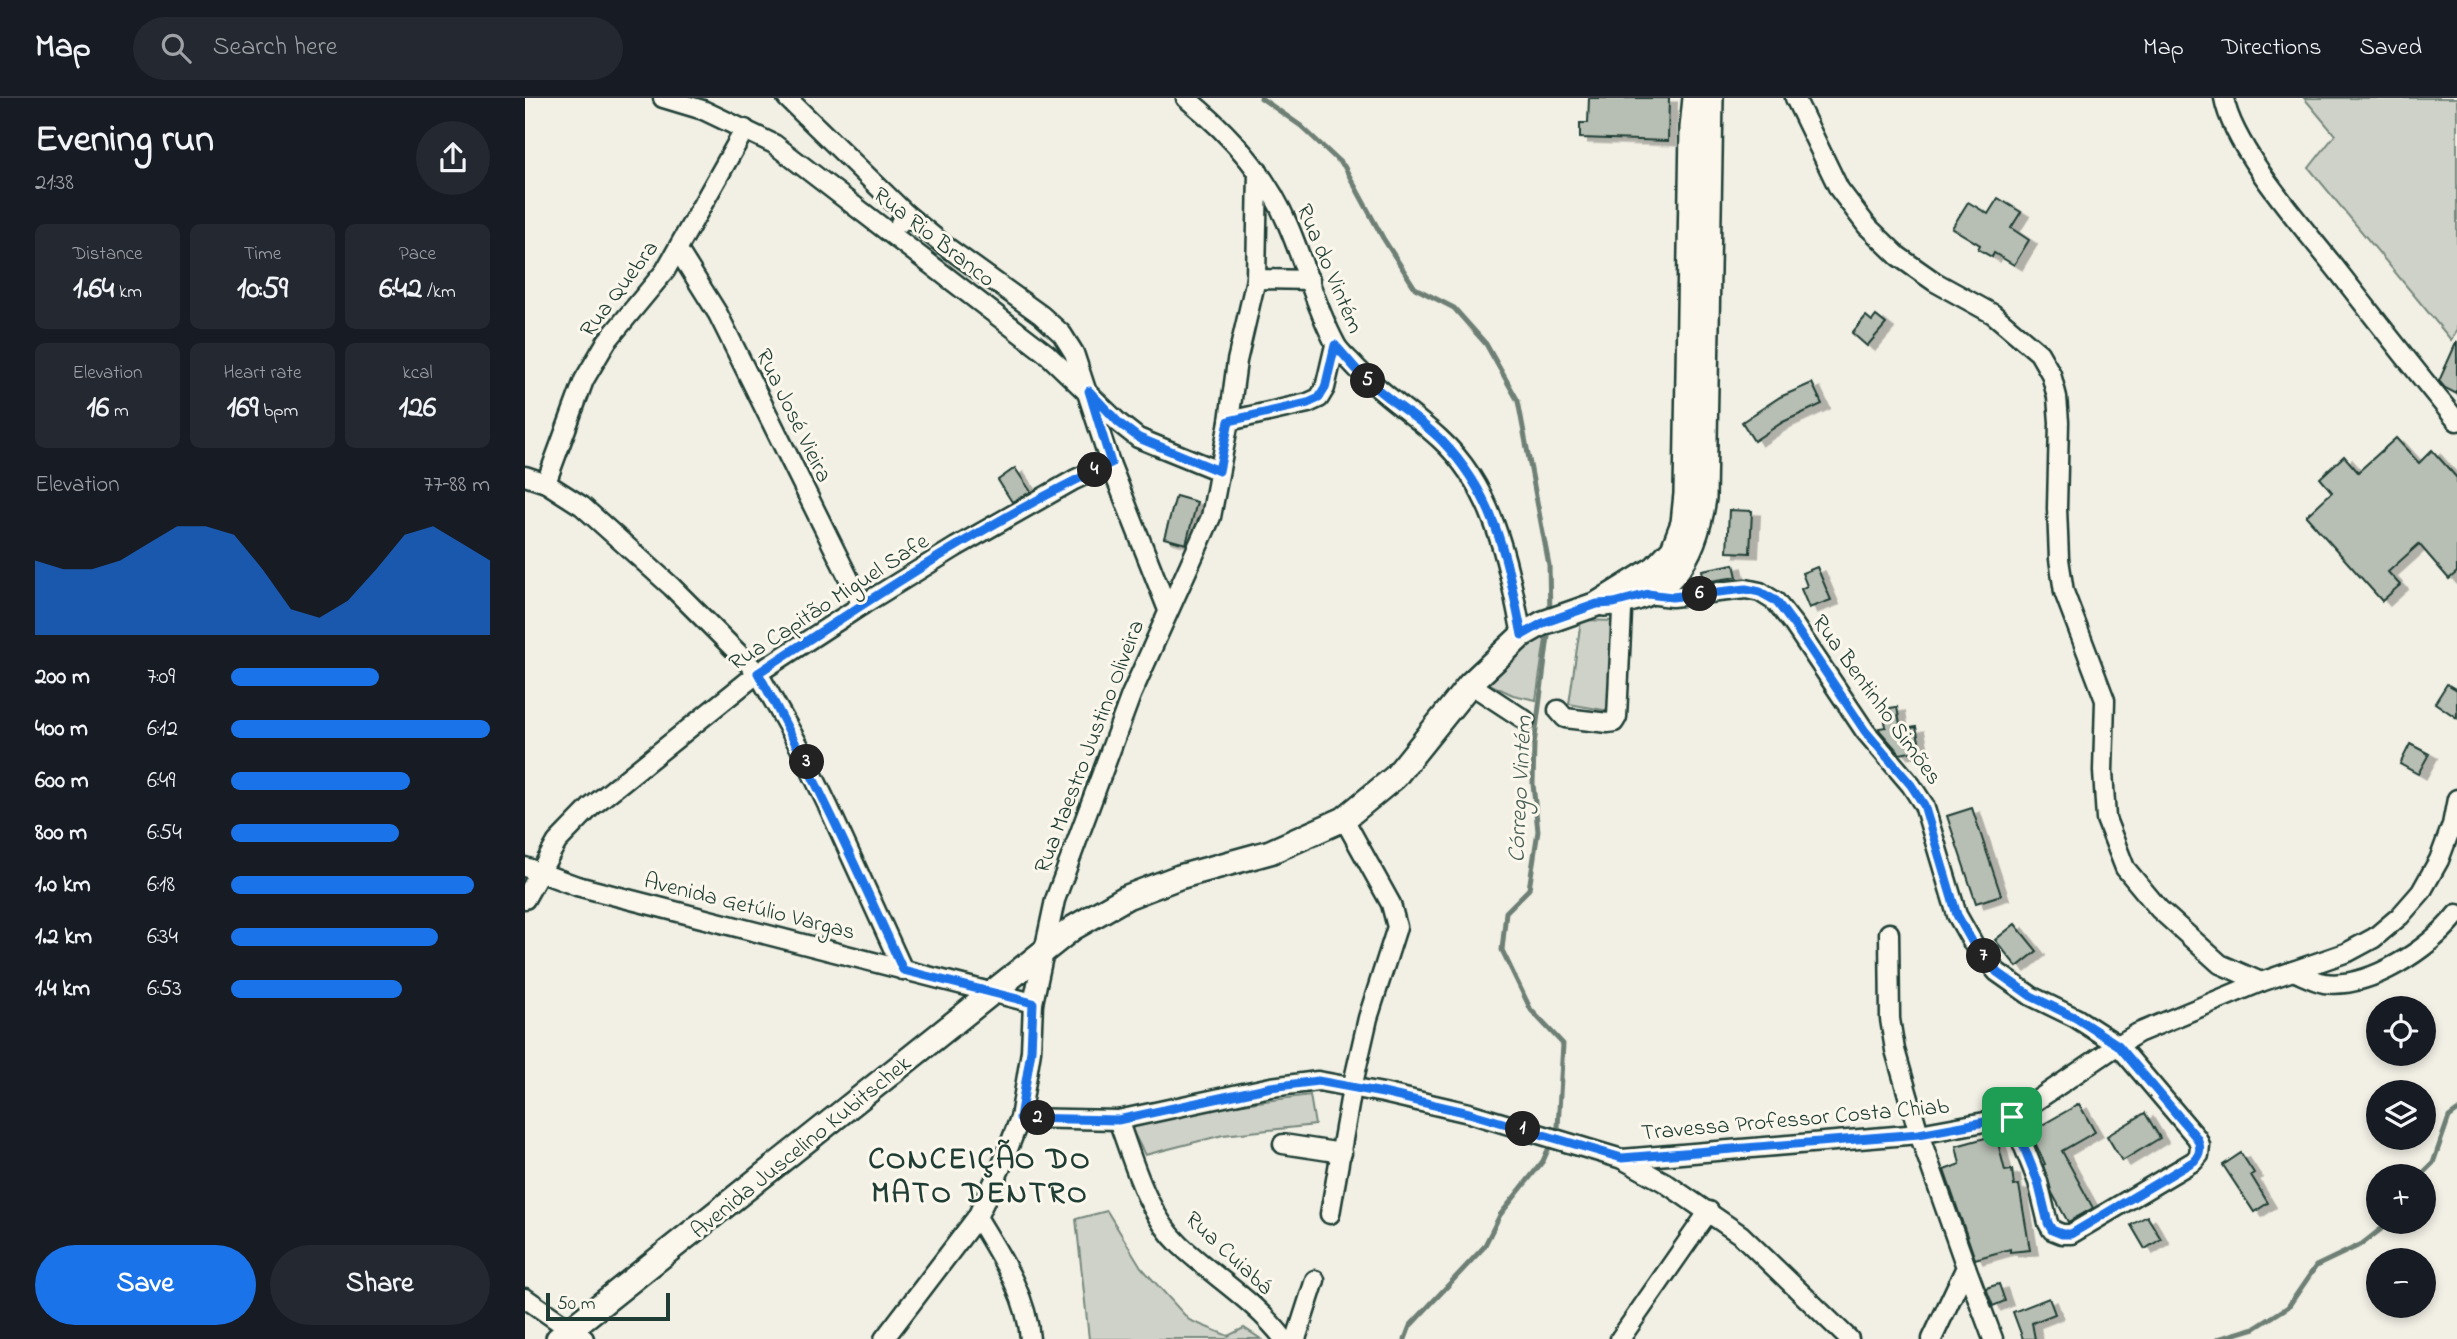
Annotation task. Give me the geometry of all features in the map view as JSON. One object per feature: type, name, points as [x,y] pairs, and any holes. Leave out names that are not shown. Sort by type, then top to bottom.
[{"type":"main road","points":[[1624,594],[1648,594],[1667,581],[1689,556],[1702,507],[1699,193],[1695,98]]},
{"type":"main road","points":[[1624,594],[1673,549],[1683,523],[1699,193],[1711,98]]},
{"type":"main road","name":"Avenida Juscelino Kubitschek","points":[[571,1335],[1073,928],[1128,897],[1179,877],[1270,852],[1344,819],[1395,777],[1470,684],[1522,635],[1543,623],[1624,594]]},
{"type":"street","name":"Rua Rio Branco","points":[[663,98],[703,110],[774,144],[1047,354],[1089,391],[1119,423],[1139,438],[1219,471]]},
{"type":"street","points":[[787,98],[906,214],[1041,315],[1062,334],[1074,353],[1089,391],[1111,463],[1168,610]]},
{"type":"street","name":"Rua do Vintém","points":[[1187,98],[1233,141],[1258,171],[1287,221],[1335,345],[1369,383],[1441,440],[1467,470],[1489,507],[1509,568],[1522,635]]},
{"type":"street","points":[[1795,98],[1839,189],[1867,226],[1898,256],[2008,326],[2039,353],[2051,374],[2057,397],[2059,422],[2059,559],[2064,592],[2105,700],[2103,771],[2106,819],[2125,868],[2159,909],[2220,964],[2261,982]]},
{"type":"street","points":[[2224,98],[2227,113],[2246,150],[2284,203],[2457,421]]},
{"type":"street","name":"Rua Quebra","points":[[545,484],[584,380],[607,341],[653,288],[678,250],[745,129]]},
{"type":"street","name":"Rua Maestro Justino Oliveira","points":[[884,1339],[977,1217],[1020,1118],[1031,1051],[1033,1003],[1055,900],[1131,695],[1210,517],[1229,421],[1237,361],[1256,279],[1258,171]]},
{"type":"street","points":[[893,234],[906,214]]},
{"type":"street","name":"Rua José Vieira","points":[[678,250],[718,314],[862,605]]},
{"type":"street","points":[[1256,279],[1310,280]]},
{"type":"street","points":[[1229,421],[1308,403],[1319,398],[1325,388],[1335,345]]},
{"type":"street","name":"Rua Capitão Miguel Safe","points":[[525,899],[532,870],[591,807],[758,673],[955,547],[1074,480],[1111,463]]},
{"type":"street","points":[[525,475],[582,506],[672,587],[758,673],[799,746],[903,970]]},
{"type":"street","name":"Rua Bentinho Simões","points":[[1648,594],[1672,597],[1746,589],[1760,592],[1776,601],[1865,731],[1911,785],[1924,805],[1957,915],[1974,945],[1997,972],[2031,996],[2076,1018],[2118,1045],[2197,1138],[2200,1145],[2199,1154],[2194,1161],[2071,1234],[2062,1234],[2052,1230],[2048,1223],[2038,1182],[2012,1117]]},
{"type":"street","points":[[1559,710],[1565,718],[1608,723],[1614,722],[1617,717],[1624,594]]},
{"type":"street","points":[[1470,684],[1525,720]]},
{"type":"street","name":"Travessa Professor Costa Chiab","points":[[1622,1158],[1919,1134],[2012,1117],[2118,1045],[2167,1020],[2261,982],[2348,952],[2374,938],[2400,916],[2421,892],[2439,860],[2452,825],[2457,799]]},
{"type":"street","points":[[1330,1214],[1352,1088],[1368,1018],[1397,927],[1391,904],[1344,819]]},
{"type":"street","name":"Avenida Getúlio Vargas","points":[[532,870],[577,886],[1033,1003]]},
{"type":"street","points":[[2293,971],[2322,982],[2346,983],[2366,977],[2417,952],[2437,937],[2457,914]]},
{"type":"street","points":[[1889,933],[1890,1019],[1895,1050],[1919,1134],[1993,1339]]},
{"type":"street","points":[[1020,1118],[1118,1120],[1271,1087],[1318,1081],[1456,1110],[1622,1158],[1709,1211],[1741,1235],[1850,1339]]},
{"type":"street","name":"Rua Cuiabá","points":[[1118,1120],[1152,1209],[1178,1243],[1259,1312],[1284,1339]]},
{"type":"street","points":[[1283,1144],[1342,1153]]},
{"type":"street","points":[[1620,1339],[1709,1211]]},
{"type":"street","points":[[977,1217],[1007,1267],[1029,1322],[1030,1339]]},
{"type":"street","points":[[1933,1339],[1966,1268]]},
{"type":"street","points":[[1296,1339],[1315,1279]]},
{"type":"street","points":[[525,1298],[571,1335]]},
{"type":"shaded area","points":[[2304,98],[2457,98],[2457,330],[2451,340],[2309,168],[2335,135]]},
{"type":"shaded area","points":[[1581,620],[1617,621],[1609,711],[1569,704]]},
{"type":"shaded area","points":[[1546,632],[1536,700],[1513,695],[1485,682],[1507,659]]},
{"type":"shaded area","points":[[1310,1095],[1315,1125],[1223,1135],[1145,1155],[1130,1126],[1214,1108]]},
{"type":"shaded area","points":[[1107,1211],[1141,1267],[1189,1320],[1228,1336],[1244,1328],[1261,1339],[1089,1339],[1076,1219]]},
{"type":"building","points":[[1589,98],[1669,98],[1668,141],[1580,138],[1580,123],[1588,123]]},
{"type":"building","points":[[1998,198],[2021,212],[2011,228],[2029,240],[2014,265],[1994,253],[1992,257],[1978,249],[1980,245],[1952,228],[1968,202],[1988,214]]},
{"type":"building","points":[[1866,316],[1872,321],[1876,316],[1886,324],[1867,346],[1852,333]]},
{"type":"building","points":[[2457,341],[2457,394],[2445,388],[2439,381]]},
{"type":"building","points":[[1812,383],[1822,404],[1783,422],[1754,441],[1742,422],[1780,397]]},
{"type":"building","points":[[2396,438],[2419,463],[2432,450],[2457,478],[2457,572],[2449,579],[2419,544],[2388,572],[2400,585],[2382,601],[2306,516],[2332,492],[2320,478],[2344,456],[2358,472]]},
{"type":"building","points":[[1015,468],[1031,492],[1012,502],[998,480]]},
{"type":"building","points":[[1176,496],[1197,502],[1186,544],[1164,538]]},
{"type":"building","points":[[1729,510],[1752,511],[1750,553],[1727,552]]},
{"type":"building","points":[[1734,564],[1737,577],[1704,582],[1702,570]]},
{"type":"building","points":[[1817,567],[1831,600],[1809,608],[1801,589],[1807,586],[1802,573]]},
{"type":"building","points":[[2447,684],[2457,690],[2457,718],[2435,703]]},
{"type":"building","points":[[1897,707],[1901,730],[1916,727],[1921,750],[1900,754],[1880,731],[1879,728],[1886,727],[1883,709]]},
{"type":"building","points":[[2410,744],[2429,754],[2418,774],[2400,764]]},
{"type":"building","points":[[1972,808],[2001,895],[1976,903],[1947,816]]},
{"type":"building","points":[[2015,924],[2037,951],[2017,967],[1995,940]]},
{"type":"building","points":[[2079,1104],[2095,1132],[2062,1151],[2093,1208],[2068,1222],[2052,1193],[2043,1165],[2045,1164],[2030,1132]]},
{"type":"building","points":[[2145,1113],[2160,1138],[2122,1161],[2107,1136]]},
{"type":"building","points":[[1996,1135],[2005,1171],[2012,1170],[2014,1186],[2019,1185],[2030,1250],[2010,1252],[2010,1249],[1975,1259],[1944,1170],[1960,1164],[1956,1146]]},
{"type":"building","points":[[2241,1153],[2268,1203],[2254,1212],[2223,1165]]},
{"type":"building","points":[[2147,1216],[2161,1239],[2145,1249],[2131,1225]]},
{"type":"building","points":[[1999,1284],[2005,1301],[1993,1306],[1986,1288]]},
{"type":"building","points":[[2049,1298],[2055,1314],[2032,1323],[2035,1339],[2023,1339],[2013,1312]]},
{"type":"waterway","name":"Córrego Vintém","points":[[1261,98],[1301,126],[1344,166],[1383,238],[1415,288],[1454,308],[1486,344],[1518,401],[1549,565],[1550,615]]},
{"type":"waterway","name":"Córrego Vintém","points":[[1405,1339],[1410,1326],[1484,1247],[1500,1215],[1543,1161],[1558,1127],[1563,1044],[1531,1010],[1502,950],[1506,912],[1529,889],[1538,831],[1533,784],[1534,745],[1549,629]]},
{"type":"waterway","points":[[2432,1164],[2449,1117],[2457,1111]]},
{"type":"waterway","points":[[2218,1339],[2255,1328],[2288,1307],[2316,1266],[2362,1244],[2375,1234]]},
{"type":"district","name":"CONCEIÇÃO DO MATO DENTRO","points":[[980,1175]]},
{"type":"route","points":[[1335,345],[1369,383],[1441,440],[1467,470],[1489,507],[1509,568],[1522,635],[1543,623],[1597,604],[1614,603],[1648,594],[1672,597],[1746,589],[1760,592],[1776,601],[1865,731],[1911,785],[1924,805],[1957,915],[1974,945],[1997,972],[2031,996],[2076,1018],[2118,1045],[2148,1077],[2197,1138],[2200,1145],[2199,1154],[2194,1161],[2071,1234],[2062,1234],[2052,1230],[2048,1223],[2038,1182],[2012,1117],[1919,1134],[1622,1158],[1469,1113],[1318,1081],[1271,1087],[1118,1120],[1020,1118],[1031,1051],[1033,1003],[903,970],[799,746],[758,673],[955,547],[1074,480],[1111,463],[1089,391],[1119,423],[1139,438],[1219,471],[1229,421],[1308,403],[1319,398],[1325,388],[1335,345]]}]
